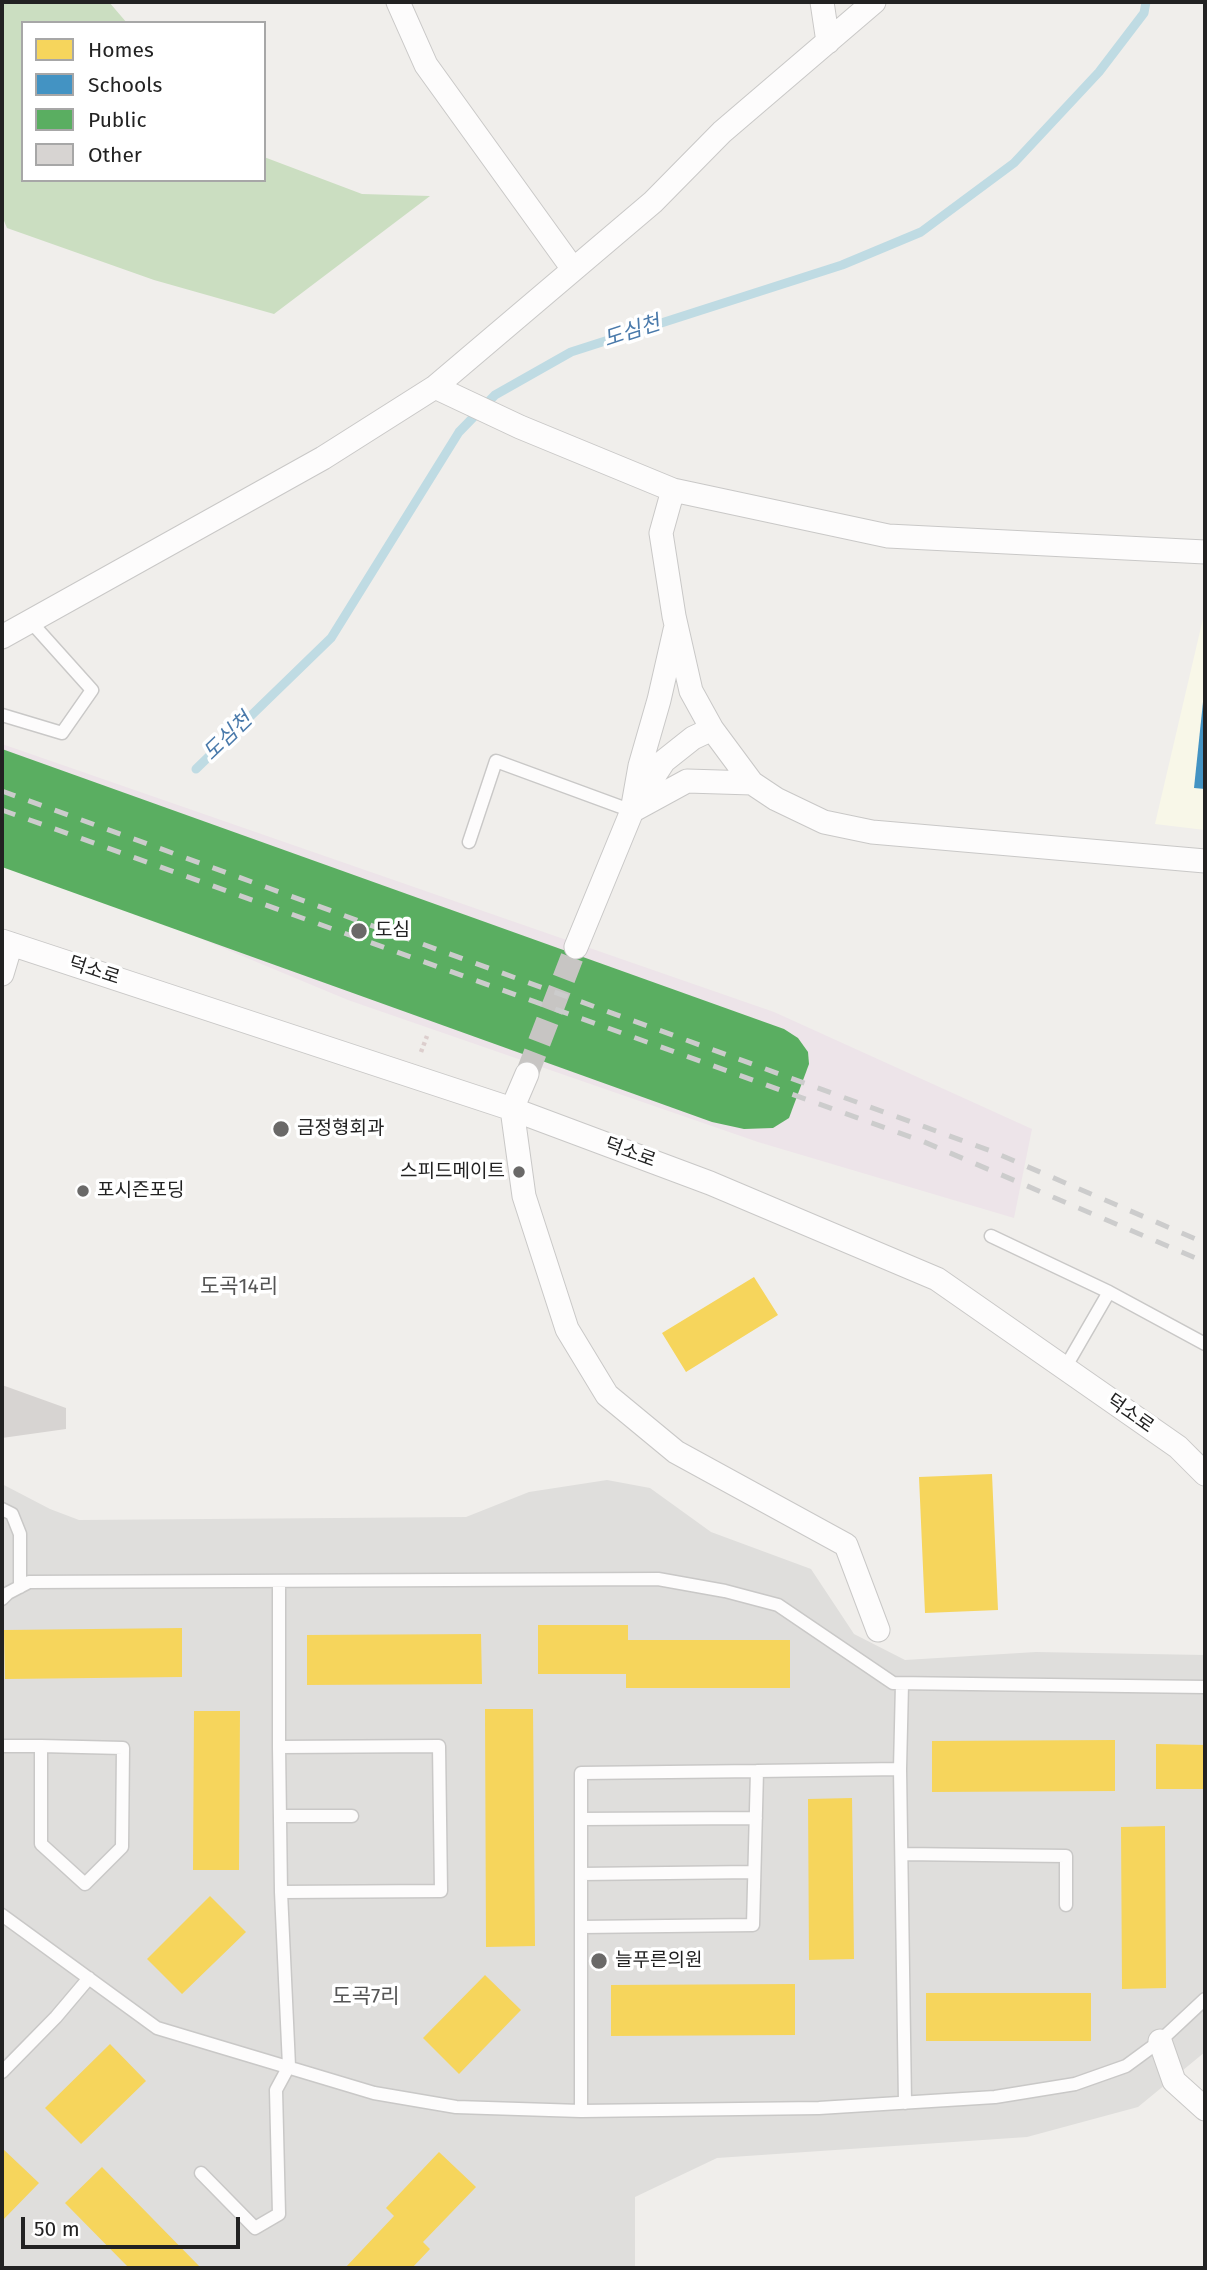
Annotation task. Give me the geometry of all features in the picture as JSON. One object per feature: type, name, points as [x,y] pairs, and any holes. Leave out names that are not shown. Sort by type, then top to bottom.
[{"type":"street","points":[[398,2],[426,65],[573,269]]},
{"type":"street","points":[[822,2],[828,42]]},
{"type":"street","points":[[2,637],[323,458],[435,387],[653,202],[722,132],[874,2]]},
{"type":"street","points":[[435,387],[520,427],[673,489],[888,536],[1205,552]]},
{"type":"street","points":[[673,489],[660,533],[691,691],[712,729],[752,783],[776,799],[824,822],[872,832],[1205,861]]},
{"type":"street","points":[[632,811],[640,766],[676,625]]},
{"type":"street","points":[[576,947],[632,811],[664,761],[693,737],[712,729]]},
{"type":"street","points":[[632,811],[687,781],[752,783]]},
{"type":"street","points":[[2,974],[6,942]]},
{"type":"street","name":"덕소로","points":[[6,942],[512,1109],[710,1183],[937,1279],[1178,1447],[1205,1474]]},
{"type":"street","points":[[527,1074],[512,1109],[524,1196],[568,1329],[607,1395],[676,1452],[846,1545],[878,1630]]},
{"type":"street","points":[[1160,2042],[1174,2081],[1205,2109]]},
{"type":"lane","points":[[2,716],[61,733],[92,690],[31,622]]},
{"type":"lane","points":[[469,842],[496,761],[632,811]]},
{"type":"lane","points":[[991,1236],[1109,1292],[1205,1344]]},
{"type":"lane","points":[[1065,1368],[1109,1292]]},
{"type":"lane","points":[[2,1509],[12,1514],[20,1534],[20,1587]]},
{"type":"lane","points":[[2,1599],[29,1582],[658,1578],[778,1605],[893,1683],[1205,1687]]},
{"type":"lane","points":[[201,2172],[255,2228],[279,2214],[276,2090],[289,2066],[281,1892],[279,1582]]},
{"type":"lane","points":[[902,1684],[900,1769],[905,2103]]},
{"type":"lane","points":[[2,1746],[41,1746],[123,1748],[122,1847],[85,1884],[41,1844],[41,1746]]},
{"type":"lane","points":[[279,1747],[439,1746],[441,1891],[281,1892]]},
{"type":"lane","points":[[581,2111],[581,1773],[900,1769]]},
{"type":"lane","points":[[581,1927],[753,1926],[757,1771]]},
{"type":"lane","points":[[280,1816],[352,1816]]},
{"type":"lane","points":[[581,1819],[756,1818]]},
{"type":"lane","points":[[902,1854],[1066,1856],[1066,1905]]},
{"type":"lane","points":[[581,1874],[754,1872]]},
{"type":"lane","points":[[2,1915],[157,2028],[374,2093],[456,2107],[581,2111],[819,2108],[995,2097],[1074,2084],[1126,2066],[1160,2042],[1205,1999]]},
{"type":"lane","points":[[2,2071],[56,2017],[89,1978]]},
{"type":"shaded area","points":[[1205,610],[1205,830],[1155,824]]},
{"type":"shaded area","points":[[2,744],[774,1012],[1032,1129],[1014,1218],[758,1142],[348,1000],[2,856]]},
{"type":"shaded area","points":[[607,1480],[650,1488],[711,1532],[811,1569],[854,1634],[905,1660],[1036,1652],[1205,1655],[1205,2052],[1138,2107],[1027,2137],[717,2158],[635,2197],[635,2268],[2,2268],[2,1484],[50,1509],[79,1520],[466,1517],[529,1492]]},
{"type":"green space","points":[[2,2],[109,2],[125,21],[21,21],[21,182],[266,182],[266,158],[362,194],[430,196],[274,314],[154,280],[7,228],[2,216]]},
{"type":"building: Homes","points":[[754,1277],[778,1315],[686,1372],[662,1333]]},
{"type":"building: Homes","points":[[992,1474],[998,1610],[925,1613],[919,1477]]},
{"type":"building: Homes","points":[[538,1625],[628,1625],[628,1640],[790,1640],[790,1688],[626,1688],[626,1674],[538,1674]]},
{"type":"building: Homes","points":[[182,1628],[182,1677],[5,1679],[4,1630]]},
{"type":"building: Homes","points":[[481,1634],[482,1684],[307,1685],[307,1635]]},
{"type":"building: Homes","points":[[485,1709],[533,1709],[535,1946],[486,1947]]},
{"type":"building: Homes","points":[[194,1711],[240,1711],[239,1870],[193,1870]]},
{"type":"building: Homes","points":[[1115,1740],[1115,1791],[932,1792],[932,1741]]},
{"type":"building: Homes","points":[[1156,1744],[1205,1745],[1205,1789],[1156,1789]]},
{"type":"building: Homes","points":[[852,1798],[854,1959],[809,1960],[808,1799]]},
{"type":"building: Homes","points":[[1165,1826],[1166,1988],[1122,1989],[1121,1827]]},
{"type":"building: Homes","points":[[210,1896],[246,1932],[182,1994],[147,1959]]},
{"type":"building: Homes","points":[[485,1975],[521,2010],[459,2074],[423,2038]]},
{"type":"building: Homes","points":[[795,1984],[795,2035],[611,2036],[611,1985]]},
{"type":"building: Homes","points":[[926,1993],[1091,1993],[1091,2041],[926,2041]]},
{"type":"building: Homes","points":[[110,2044],[146,2081],[81,2144],[45,2108]]},
{"type":"building: Homes","points":[[2,2148],[39,2183],[2,2221]]},
{"type":"building: Homes","points":[[439,2152],[476,2187],[423,2242],[430,2249],[412,2268],[345,2268],[394,2216],[386,2208]]},
{"type":"building: Homes","points":[[102,2167],[201,2268],[129,2268],[65,2203]]},
{"type":"building: Schools","points":[[1205,702],[1205,789],[1194,788]]},
{"type":"building: Public","points":[[2,749],[784,1029],[798,1038],[808,1052],[809,1064],[789,1118],[773,1128],[744,1129],[712,1122],[2,867]]},
{"type":"building: Other","points":[[2,1385],[66,1408],[66,1429],[2,1438]]},
{"type":"waterway","name":"도심천","points":[[196,769],[331,638],[459,432],[495,395],[571,352],[842,265],[921,232],[1014,163],[1099,72],[1144,13],[1146,2]]},
{"type":"tunnel","points":[[527,1074],[576,947]]},
{"type":"railway","points":[[2,791],[991,1151],[1205,1243]]},
{"type":"railway","points":[[2,810],[922,1141],[1205,1262]]},
{"type":"place","name":"도심","points":[[359,931]]},
{"type":"place","name":"금정형회과","points":[[281,1129]]},
{"type":"place","name":"스피드메이트","points":[[519,1172]]},
{"type":"place","name":"포시즌포딩","points":[[83,1191]]},
{"type":"place","name":"늘푸른의원","points":[[599,1961]]},
{"type":"district","name":"도곡14리","points":[[239,1287]]},
{"type":"district","name":"도곡7리","points":[[366,1997]]}]
